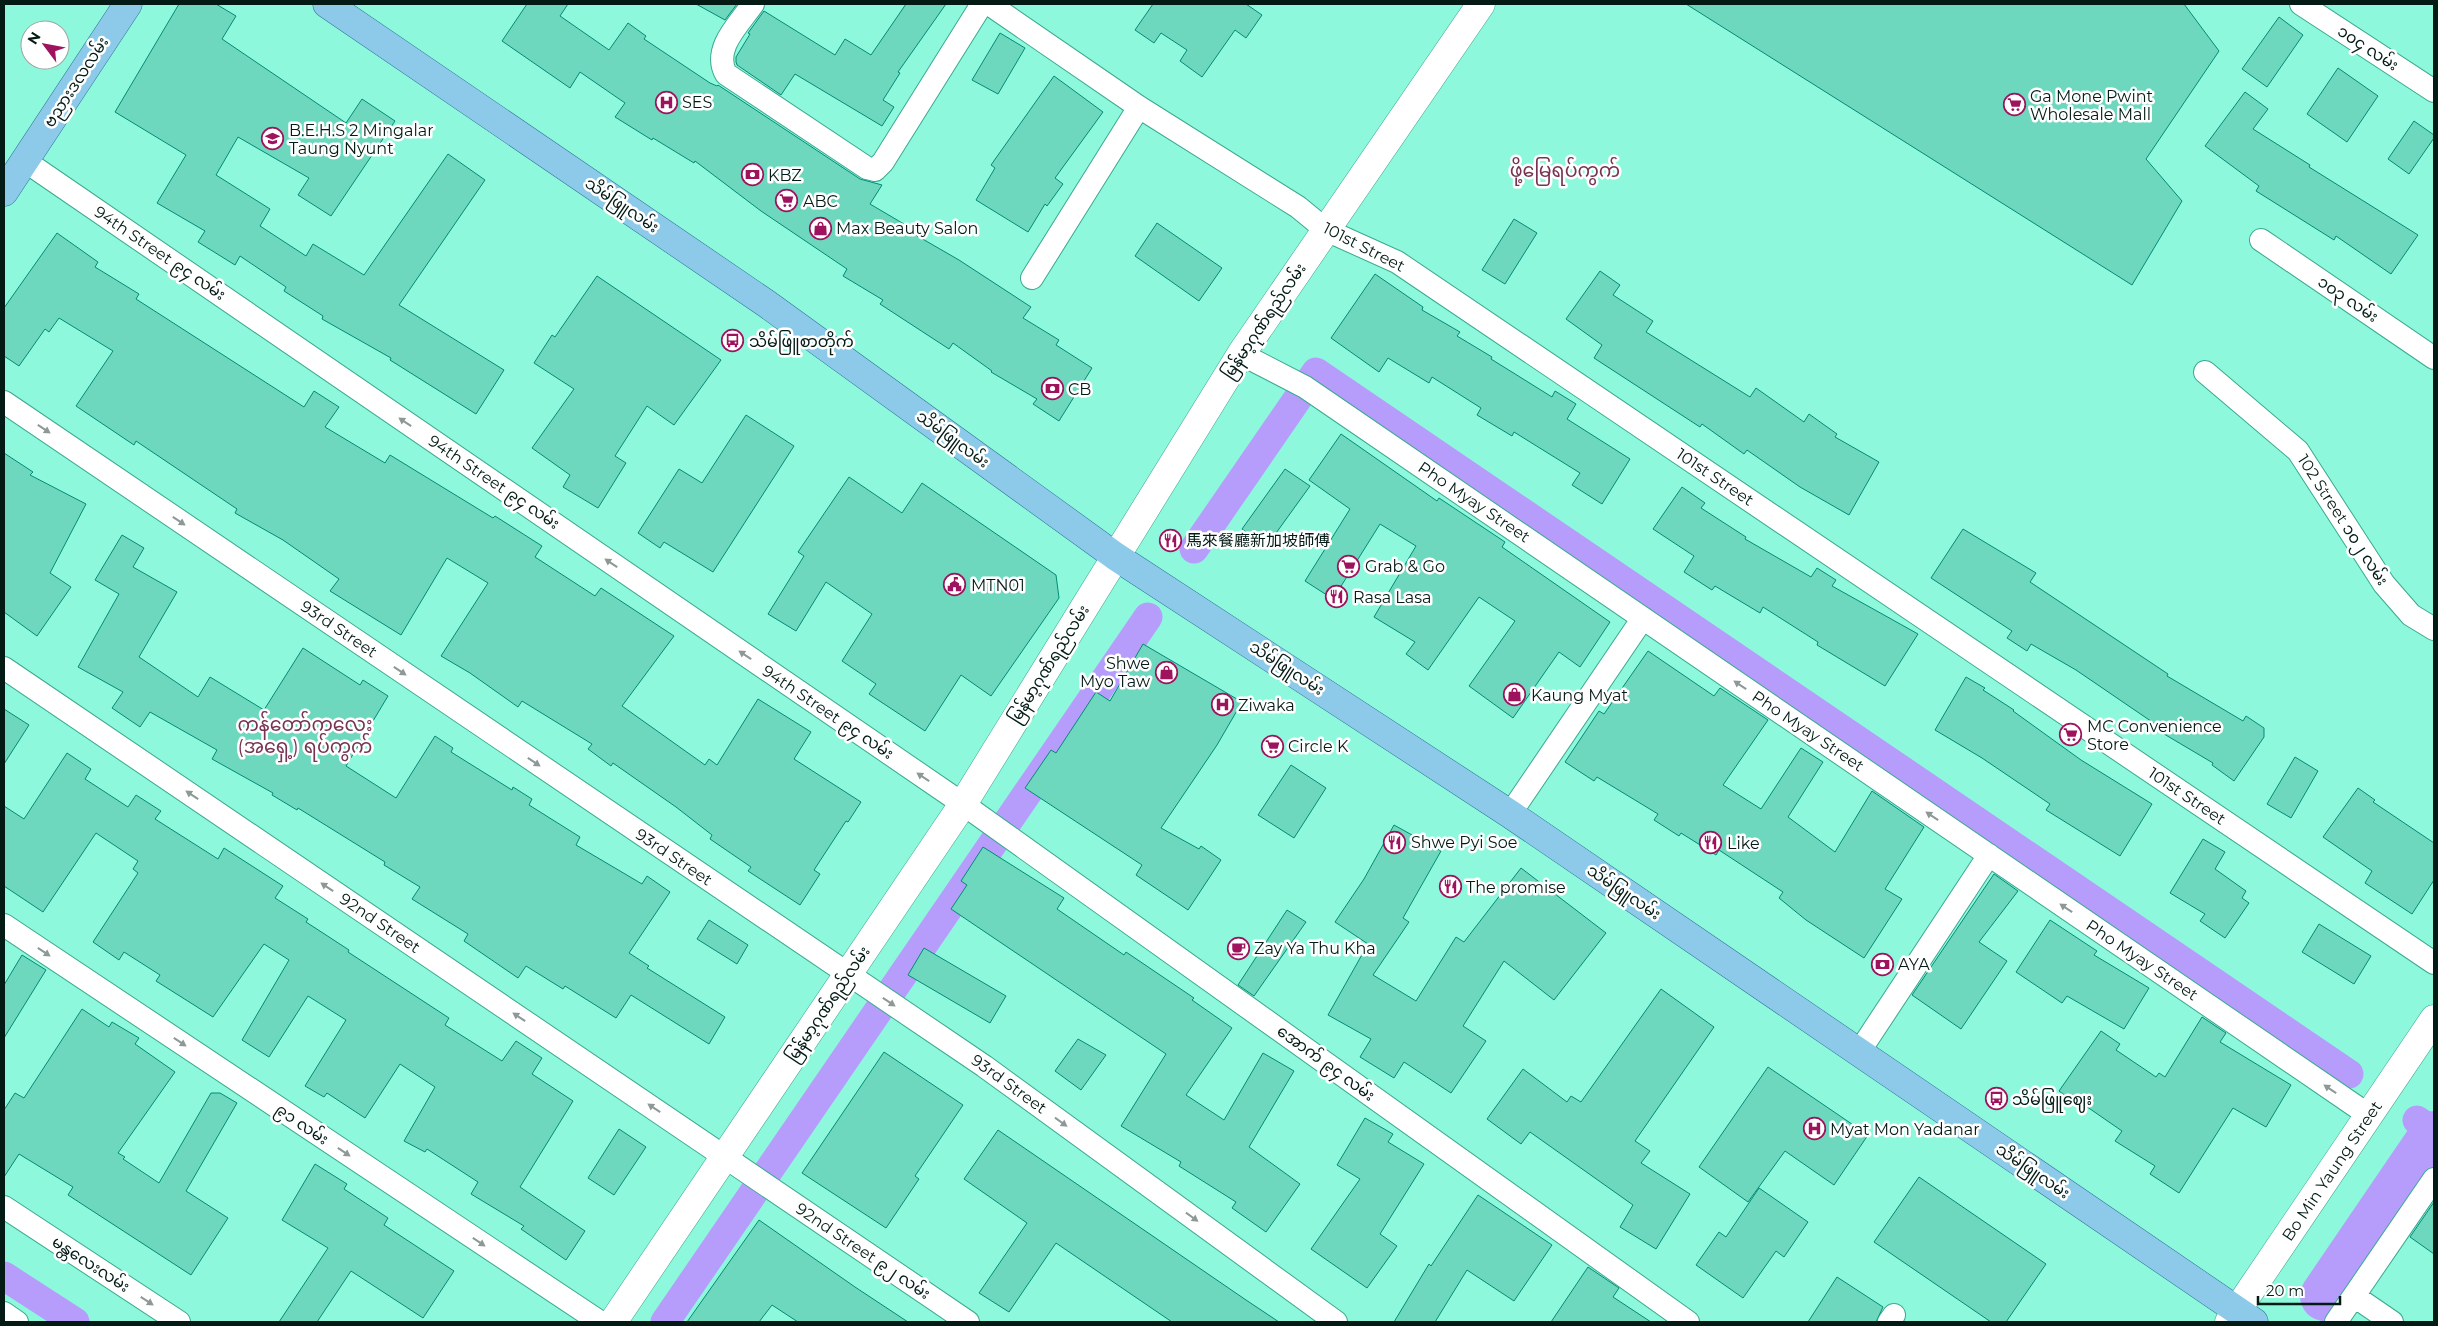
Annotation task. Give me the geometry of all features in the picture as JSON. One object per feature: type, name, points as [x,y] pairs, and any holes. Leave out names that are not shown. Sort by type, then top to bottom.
[{"type":"main road","name":"ဗညားဒလလမ်း","points":[[4,192],[128,4]]},
{"type":"main road","name":"သိမ်ဖြူလမ်း","points":[[327,4],[767,304],[1116,556],[1510,814],[1859,1052],[2240,1318]]},
{"type":"street","points":[[753,4],[722,49],[722,66],[726,74],[867,168],[875,170],[884,162],[982,4]]},
{"type":"street","name":"101st Street","points":[[989,4],[1139,107],[1298,206],[1326,230],[1397,262],[2434,963]]},
{"type":"street","name":"မြန်မာ့ဂုဏ်ရည်လမ်း","points":[[613,1322],[963,804],[1241,354],[1481,4]]},
{"type":"street","name":"၁၀၄ လမ်း","points":[[2301,4],[2434,91]]},
{"type":"street","points":[[1032,278],[1139,107]]},
{"type":"street","name":"94th Street ၉၄ လမ်း","points":[[25,161],[963,804]]},
{"type":"street","name":"၁၀၃ လမ်း","points":[[2261,240],[2434,358]]},
{"type":"street","name":"Pho Myay Street","points":[[1241,354],[1305,387],[2370,1116]]},
{"type":"street","name":"102 Street ၁၀၂ လမ်း","points":[[2205,372],[2298,451],[2384,584],[2412,616],[2434,629]]},
{"type":"street","name":"93rd Street","points":[[4,402],[992,1072],[1336,1322]]},
{"type":"street","points":[[1510,814],[1643,618]]},
{"type":"street","name":"92nd Street","points":[[4,668],[757,1178]]},
{"type":"street","name":"အောက် ၉၄ လမ်း","points":[[963,804],[1688,1322]]},
{"type":"street","points":[[1859,1052],[1990,855]]},
{"type":"street","name":"၉၁ လမ်း","points":[[4,925],[600,1322]]},
{"type":"street","name":"Bo Min Yaung Street","points":[[2240,1318],[2434,1019]]},
{"type":"street","name":"92nd Street ၉၂ လမ်း","points":[[757,1178],[968,1322]]},
{"type":"street","points":[[2336,1322],[2434,1179]]},
{"type":"street","name":"မန္တလေးလမ်း","points":[[4,1207],[179,1322]]},
{"type":"street","points":[[2354,1296],[2392,1322]]},
{"type":"street","points":[[4,1314],[17,1322]]},
{"type":"building","points":[[179,4],[216,4],[236,16],[222,39],[346,123],[362,99],[395,121],[331,216],[298,195],[309,178],[238,137],[216,175],[270,209],[260,226],[306,256],[313,244],[364,275],[448,154],[485,180],[399,305],[504,370],[476,414],[390,360],[391,358],[322,319],[323,316],[284,291],[286,287],[240,256],[235,265],[198,242],[205,231],[157,203],[186,155],[115,112]]},
{"type":"building","points":[[527,4],[568,4],[560,16],[609,50],[628,23],[646,36],[644,39],[710,83],[718,85],[860,179],[882,185],[870,204],[909,227],[907,230],[959,260],[1031,307],[1023,318],[1059,340],[1056,345],[1092,368],[1059,421],[1033,404],[1037,399],[991,372],[953,343],[949,349],[880,304],[883,300],[843,276],[847,269],[761,211],[695,161],[694,163],[653,138],[652,140],[615,117],[625,103],[580,72],[570,88],[502,41]]},
{"type":"building","points":[[696,4],[737,4],[725,20]]},
{"type":"building","points":[[906,4],[946,4],[898,72],[900,73],[883,100],[894,107],[882,126],[795,74],[781,95],[737,65],[736,57],[750,34],[748,33],[764,11],[835,55],[845,39],[871,55]]},
{"type":"building","points":[[1153,4],[1246,4],[1262,15],[1246,38],[1235,30],[1202,77],[1180,61],[1187,50],[1161,33],[1154,43],[1135,30]]},
{"type":"building","name":"Ga Mone Pwint Wholesale Mall","points":[[1686,4],[2184,4],[2219,51],[2146,159],[2182,201],[2132,285]]},
{"type":"building","points":[[2279,17],[2303,35],[2267,87],[2242,69]]},
{"type":"building","points":[[1000,33],[1025,48],[998,94],[972,80]]},
{"type":"building","points":[[2338,68],[2378,96],[2347,142],[2307,114]]},
{"type":"building","points":[[1054,76],[1103,112],[1055,178],[1063,184],[1047,206],[1045,204],[1028,232],[976,200],[995,168],[991,165]]},
{"type":"building","points":[[2245,92],[2268,109],[2253,129],[2310,165],[2309,167],[2418,235],[2391,274],[2336,236],[2334,240],[2256,191],[2259,186],[2205,146]]},
{"type":"building","points":[[2414,121],[2434,135],[2434,138],[2409,174],[2388,159]]},
{"type":"building","points":[[1514,219],[1537,233],[1505,284],[1482,270]]},
{"type":"building","points":[[1157,223],[1222,268],[1199,301],[1135,256]]},
{"type":"building","points":[[57,233],[98,262],[95,267],[139,294],[136,299],[304,407],[314,391],[339,407],[325,427],[385,463],[390,455],[493,518],[495,516],[542,546],[535,557],[595,596],[601,588],[674,636],[622,706],[705,765],[709,759],[717,765],[758,699],[811,732],[794,759],[861,802],[848,822],[846,821],[814,870],[820,874],[800,905],[748,871],[751,867],[710,839],[712,835],[676,807],[613,763],[611,766],[588,749],[592,744],[522,701],[518,707],[470,673],[441,656],[488,583],[447,558],[401,635],[330,591],[339,579],[283,540],[235,513],[237,509],[136,441],[134,445],[76,406],[113,351],[59,318],[49,332],[45,329],[19,366],[4,356],[4,308]]},
{"type":"building","points":[[1600,271],[1620,285],[1613,295],[1653,321],[1646,332],[1750,397],[1756,388],[1804,422],[1809,414],[1837,434],[1835,437],[1879,462],[1849,515],[1800,487],[1747,450],[1744,454],[1702,424],[1700,427],[1594,358],[1602,345],[1566,319]]},
{"type":"building","points":[[1375,274],[1423,307],[1422,310],[1460,332],[1457,336],[1492,357],[1491,359],[1552,397],[1555,391],[1576,404],[1567,419],[1630,459],[1602,504],[1572,485],[1580,473],[1514,432],[1512,436],[1477,415],[1481,408],[1432,377],[1429,383],[1388,358],[1379,372],[1331,338]]},
{"type":"building","points":[[597,276],[721,360],[674,425],[647,406],[615,456],[626,463],[598,508],[563,487],[570,475],[532,448],[574,389],[534,363],[552,335],[555,337]]},
{"type":"building","points":[[746,415],[794,446],[713,572],[664,542],[660,548],[638,533],[679,469],[702,483]]},
{"type":"building","points":[[1341,434],[1437,501],[1439,498],[1505,542],[1502,547],[1610,622],[1580,667],[1559,652],[1513,718],[1469,686],[1515,621],[1479,597],[1428,670],[1406,654],[1415,642],[1374,617],[1416,546],[1380,524],[1333,599],[1305,581],[1350,509],[1309,480]]},
{"type":"building","points":[[4,453],[33,472],[30,475],[86,504],[50,573],[71,587],[37,636],[4,612]]},
{"type":"building","points":[[1285,469],[1310,486],[1266,547],[1242,529]]},
{"type":"building","name":"MTN01","points":[[849,477],[902,513],[922,483],[1056,575],[1059,598],[991,696],[961,675],[925,731],[869,694],[876,684],[842,661],[872,614],[826,582],[796,631],[768,614],[804,556],[798,552]]},
{"type":"building","points":[[1682,487],[1705,503],[1701,508],[1746,537],[1745,539],[1811,577],[1817,568],[1836,580],[1832,586],[1918,634],[1885,686],[1817,645],[1818,642],[1763,607],[1760,613],[1715,586],[1712,590],[1684,572],[1694,556],[1653,529]]},
{"type":"building","points":[[1963,529],[2036,573],[2030,582],[2168,674],[2167,676],[2243,721],[2246,716],[2264,728],[2264,737],[2234,781],[2212,765],[2213,763],[2159,731],[2161,728],[2076,670],[2031,644],[2027,651],[2007,638],[2012,631],[1931,578]]},
{"type":"building","points":[[122,535],[144,548],[133,567],[177,592],[139,657],[198,697],[210,677],[264,710],[303,648],[360,685],[363,680],[388,696],[346,766],[396,798],[435,736],[453,748],[451,752],[512,790],[513,787],[532,799],[529,805],[580,837],[576,845],[642,884],[647,876],[670,892],[629,953],[649,966],[647,968],[725,1017],[709,1044],[631,995],[616,1018],[565,986],[563,989],[526,966],[518,978],[464,941],[468,934],[412,899],[420,887],[384,865],[385,862],[298,808],[297,810],[272,795],[273,793],[212,759],[217,750],[150,712],[140,727],[112,708],[123,692],[78,667],[119,594],[95,580]]},
{"type":"building","points":[[1143,644],[1242,702],[1217,745],[1161,828],[1199,849],[1201,846],[1221,860],[1188,910],[1136,875],[1142,865],[1025,788],[1051,750],[1056,753],[1096,692],[1110,701]]},
{"type":"building","points":[[1648,651],[1714,696],[1720,688],[1768,720],[1723,785],[1761,809],[1801,748],[1823,762],[1788,817],[1835,852],[1872,791],[1924,827],[1885,889],[1902,899],[1864,958],[1806,920],[1779,898],[1783,892],[1719,850],[1716,855],[1681,833],[1679,836],[1654,820],[1658,814],[1597,777],[1594,781],[1565,762],[1599,711],[1604,714]]},
{"type":"building","points":[[1966,677],[1985,688],[1983,690],[2014,710],[2081,760],[2152,804],[2120,856],[2046,810],[2050,804],[1982,758],[1935,730]]},
{"type":"building","points":[[4,709],[29,725],[4,764]]},
{"type":"building","points":[[67,753],[91,769],[85,779],[128,807],[136,795],[161,811],[155,819],[218,859],[224,848],[283,886],[275,898],[308,919],[306,922],[349,950],[348,952],[449,1018],[445,1025],[502,1061],[516,1041],[542,1058],[532,1074],[573,1101],[520,1187],[585,1231],[566,1260],[521,1229],[524,1226],[471,1194],[478,1182],[427,1149],[425,1152],[404,1141],[435,1087],[400,1064],[365,1118],[327,1093],[324,1097],[305,1086],[346,1020],[308,996],[269,1057],[242,1040],[289,960],[264,944],[213,1017],[156,981],[160,975],[124,952],[119,960],[93,942],[138,873],[133,869],[138,861],[96,833],[43,912],[4,886],[4,806],[24,819]]},
{"type":"building","points":[[2295,757],[2318,771],[2291,818],[2267,804]]},
{"type":"building","points":[[1291,765],[1326,788],[1294,838],[1258,815]]},
{"type":"building","points":[[2358,788],[2375,800],[2373,802],[2434,843],[2434,880],[2412,914],[2365,883],[2372,871],[2323,837]]},
{"type":"building","points":[[1394,825],[1441,851],[1403,918],[1409,922],[1373,975],[1416,1001],[1456,937],[1464,942],[1521,868],[1606,933],[1554,1000],[1504,961],[1463,1026],[1486,1041],[1451,1093],[1404,1062],[1394,1078],[1360,1057],[1371,1039],[1328,1015],[1368,944],[1335,922],[1364,879]]},
{"type":"building","points":[[2203,839],[2225,852],[2215,869],[2246,891],[2242,898],[2249,903],[2225,938],[2200,921],[2205,914],[2170,893]]},
{"type":"building","points":[[983,847],[1064,898],[1057,909],[1124,955],[1126,952],[1194,998],[1192,1000],[1232,1028],[1186,1095],[1224,1120],[1263,1053],[1294,1071],[1249,1147],[1300,1184],[1266,1232],[1232,1208],[1236,1202],[1179,1166],[1181,1162],[1121,1126],[1166,1054],[951,909],[967,885],[961,881]]},
{"type":"building","points":[[1994,874],[2018,891],[1979,942],[2007,961],[1961,1029],[1912,995]]},
{"type":"building","points":[[1287,910],[1306,922],[1254,996],[1238,985]]},
{"type":"building","points":[[709,920],[748,945],[737,964],[697,939]]},
{"type":"building","points":[[2050,920],[2097,951],[2094,955],[2149,988],[2124,1029],[2067,996],[2062,1003],[2016,972]]},
{"type":"building","points":[[2319,924],[2371,956],[2354,984],[2302,952]]},
{"type":"building","points":[[924,948],[1006,996],[990,1023],[908,975]]},
{"type":"building","points":[[22,955],[46,970],[4,1038],[4,985]]},
{"type":"building","points":[[1661,989],[1714,1027],[1635,1141],[1650,1151],[1641,1163],[1690,1194],[1656,1249],[1620,1227],[1633,1205],[1530,1132],[1521,1144],[1487,1119],[1523,1069],[1567,1102],[1571,1096],[1581,1102]]},
{"type":"building","points":[[82,1009],[109,1027],[112,1022],[139,1038],[135,1044],[175,1072],[118,1153],[125,1157],[123,1159],[159,1183],[211,1093],[220,1093],[237,1103],[186,1191],[228,1218],[191,1275],[68,1195],[73,1187],[19,1154],[4,1177],[4,1110],[15,1093],[24,1098]]},
{"type":"building","points":[[2202,1017],[2226,1033],[2220,1042],[2291,1085],[2266,1127],[2233,1108],[2179,1193],[2150,1174],[2155,1166],[2115,1141],[2122,1131],[2080,1102],[2078,1105],[2059,1091],[2101,1031],[2120,1044],[2116,1050],[2156,1077],[2159,1073],[2165,1077]]},
{"type":"building","points":[[1078,1039],[1106,1055],[1081,1090],[1055,1071]]},
{"type":"building","points":[[884,1052],[963,1105],[915,1176],[919,1179],[886,1228],[802,1173]]},
{"type":"building","points":[[1768,1067],[1868,1135],[1834,1185],[1785,1151],[1748,1202],[1699,1167]]},
{"type":"building","points":[[1365,1118],[1393,1134],[1388,1142],[1424,1164],[1380,1234],[1397,1246],[1367,1288],[1311,1249],[1360,1179],[1337,1165]]},
{"type":"building","points":[[619,1129],[646,1147],[614,1195],[588,1178]]},
{"type":"building","points":[[998,1130],[1279,1322],[1172,1322],[1056,1243],[1009,1312],[979,1293],[1027,1223],[964,1179]]},
{"type":"building","points":[[315,1164],[347,1184],[344,1189],[388,1218],[384,1225],[454,1271],[423,1318],[351,1271],[317,1322],[279,1322],[328,1248],[282,1220]]},
{"type":"building","points":[[1919,1177],[2046,1264],[2006,1322],[1991,1322],[1874,1242]]},
{"type":"building","points":[[1759,1188],[1808,1222],[1784,1257],[1776,1251],[1743,1298],[1696,1265],[1719,1232],[1726,1237]]},
{"type":"building","points":[[1478,1195],[1552,1245],[1514,1301],[1467,1270],[1435,1322],[1394,1322],[1429,1264],[1431,1266]]},
{"type":"building","points":[[2434,1202],[2434,1254],[2410,1237]]},
{"type":"building","points":[[759,1220],[908,1322],[798,1322],[772,1305],[759,1322],[687,1322]]},
{"type":"building","points":[[1588,1267],[1619,1288],[1613,1297],[1651,1322],[1551,1322]]},
{"type":"building","points":[[1837,1277],[1883,1307],[1876,1322],[1808,1322]]},
{"type":"waterway","points":[[1194,549],[1316,372],[2349,1074]]},
{"type":"waterway","points":[[665,1322],[1148,617]]},
{"type":"waterway","points":[[2417,1120],[2434,1132]]},
{"type":"waterway","points":[[2325,1296],[2434,1136]]},
{"type":"waterway","points":[[4,1276],[75,1322]]},
{"type":"place","name":"SES","points":[[666,102]]},
{"type":"place","name":"Ga Mone Pwint Wholesale Mall","points":[[2014,105]]},
{"type":"place","name":"B.E.H.S 2 Mingalar Taung Nyunt","points":[[273,139]]},
{"type":"place","name":"KBZ","points":[[752,175]]},
{"type":"place","name":"ABC","points":[[787,201]]},
{"type":"place","name":"Max Beauty Salon","points":[[820,228]]},
{"type":"place","name":"သိမ်ဖြူစာတိုက်","points":[[733,341]]},
{"type":"place","name":"CB","points":[[1052,389]]},
{"type":"place","name":"馬來餐廳新加坡師傅","points":[[1170,540]]},
{"type":"place","name":"Grab & Go","points":[[1349,566]]},
{"type":"place","name":"MTN01","points":[[955,585]]},
{"type":"place","name":"Rasa Lasa","points":[[1337,597]]},
{"type":"place","name":"Shwe Myo Taw","points":[[1166,672]]},
{"type":"place","name":"Kaung Myat","points":[[1515,695]]},
{"type":"place","name":"Ziwaka","points":[[1222,705]]},
{"type":"place","name":"MC Convenience Store","points":[[2071,735]]},
{"type":"place","name":"Circle K","points":[[1272,746]]},
{"type":"place","name":"Shwe Pyi Soe","points":[[1395,842]]},
{"type":"place","name":"Like","points":[[1711,843]]},
{"type":"place","name":"The promise","points":[[1450,887]]},
{"type":"place","name":"Zay Ya Thu Kha","points":[[1238,948]]},
{"type":"place","name":"AYA","points":[[1882,964]]},
{"type":"place","name":"သိမ်ဖြူဈေး","points":[[1996,1099]]},
{"type":"place","name":"Myat Mon Yadanar","points":[[1814,1129]]},
{"type":"district","name":"ဖို့မြေရပ်ကွက်","points":[[1565,170]]},
{"type":"district","name":"ကန်တော်ကလေး (အရှေ့) ရပ်ကွက်","points":[[305,735]]}]
